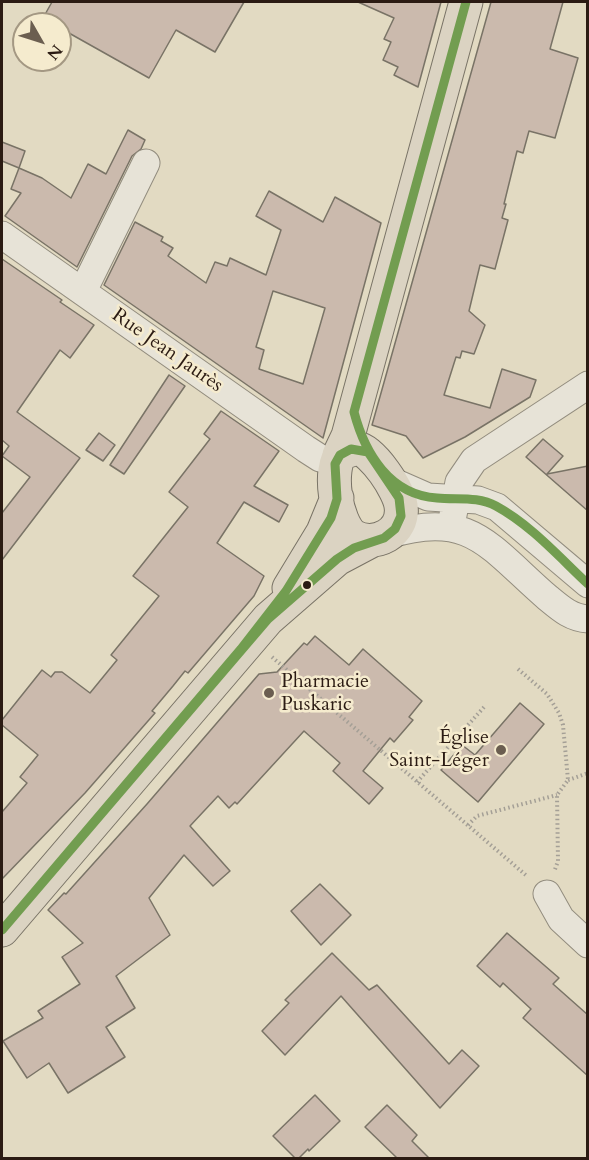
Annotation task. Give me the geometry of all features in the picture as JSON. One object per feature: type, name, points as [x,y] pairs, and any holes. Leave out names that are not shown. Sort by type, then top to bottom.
[{"type":"main road","points":[[380,538],[357,538],[346,530],[340,517],[337,498],[337,459],[348,436],[466,2]]},
{"type":"main road","points":[[259,629],[337,560],[380,538],[397,525],[401,507],[360,433],[354,412]]},
{"type":"main road","points":[[337,459],[353,448],[379,467]]},
{"type":"main road","points":[[2,930],[259,629],[320,537],[337,498]]},
{"type":"street","points":[[83,291],[146,163]]},
{"type":"street","name":"Rue Jean Jaurès","points":[[2,234],[313,454],[337,459]]},
{"type":"street","points":[[451,526],[459,482],[482,452],[588,385]]},
{"type":"street","points":[[379,467],[421,495],[478,500],[497,507],[588,584]]},
{"type":"street","points":[[380,538],[415,527],[451,526],[472,533],[561,609],[577,618],[588,619]]},
{"type":"street","points":[[547,894],[568,927],[588,944]]},
{"type":"path","points":[[259,629],[417,782],[547,894],[558,861],[557,795],[568,780],[588,773]]},
{"type":"path","points":[[518,669],[547,694],[559,713],[563,725],[568,780]]},
{"type":"path","points":[[417,782],[485,706]]},
{"type":"path","points":[[468,825],[477,816],[557,795]]},
{"type":"building","points":[[52,2],[244,2],[215,52],[176,30],[149,78],[72,35],[72,12],[46,12]]},
{"type":"building","points":[[358,2],[441,2],[418,87],[394,75],[398,67],[383,60],[391,42],[384,39],[394,18]]},
{"type":"building","points":[[491,2],[563,2],[550,49],[578,58],[555,138],[529,131],[523,153],[517,151],[502,218],[508,220],[495,269],[480,265],[469,311],[485,325],[474,354],[462,351],[460,358],[456,357],[444,395],[490,408],[502,369],[536,380],[530,397],[465,437],[423,458],[406,436],[372,425]]},
{"type":"building","points":[[128,130],[145,140],[141,149],[132,156],[77,267],[5,216],[21,193],[11,189],[19,168],[42,178],[71,198],[88,164],[106,174]]},
{"type":"building","points":[[2,142],[25,151],[19,168],[2,161]]},
{"type":"building","points":[[269,191],[323,222],[335,197],[381,223],[323,438],[104,285],[135,222],[163,237],[161,241],[173,248],[168,256],[206,283],[215,262],[227,266],[230,258],[266,275],[281,230],[256,216]],"holes":[[[273,291],[325,308],[303,384],[259,369],[264,350],[256,347]]]},
{"type":"building","points":[[2,259],[94,325],[70,358],[60,350],[17,412],[80,458],[2,560],[2,513],[30,477],[2,456],[9,446],[2,440]]},
{"type":"building","points":[[169,375],[185,386],[124,474],[110,465]]},
{"type":"building","points":[[221,411],[279,451],[254,486],[288,505],[279,522],[244,502],[217,543],[264,576],[254,596],[188,673],[185,671],[152,711],[155,713],[85,793],[2,879],[2,812],[27,783],[20,777],[38,755],[2,725],[2,720],[42,670],[51,677],[55,672],[62,672],[90,693],[117,660],[111,655],[159,596],[133,576],[188,507],[169,492],[210,439],[204,434]]},
{"type":"building","points":[[99,433],[115,445],[103,461],[86,450]]},
{"type":"building","points":[[543,439],[563,456],[547,474],[588,466],[588,511],[526,457]]},
{"type":"building","points":[[315,636],[349,665],[363,649],[422,701],[409,717],[413,720],[394,742],[390,738],[363,771],[383,788],[369,804],[333,771],[340,763],[304,731],[237,804],[235,802],[229,808],[218,796],[190,826],[230,871],[213,886],[184,855],[149,898],[170,935],[116,976],[135,1008],[106,1027],[125,1057],[68,1093],[49,1063],[27,1078],[3,1041],[43,1018],[38,1011],[80,984],[62,957],[83,943],[48,910],[64,893],[66,894],[147,804],[259,674],[277,672],[304,643],[307,645]]},
{"type":"building","name":"Église Saint-Léger","points":[[520,703],[544,724],[478,802],[441,770],[462,745],[475,755]]},
{"type":"building","points":[[320,884],[351,915],[321,945],[291,911]]},
{"type":"building","points":[[507,933],[559,978],[553,984],[588,1015],[588,1076],[523,1018],[531,1009],[503,983],[500,987],[477,966]]},
{"type":"building","points":[[332,953],[369,990],[377,985],[449,1064],[462,1050],[479,1066],[440,1108],[341,996],[285,1055],[262,1031],[289,1003],[285,1000]]},
{"type":"building","points":[[315,1095],[340,1121],[309,1151],[308,1149],[299,1158],[295,1158],[273,1136]]},
{"type":"building","points":[[387,1105],[417,1135],[412,1141],[429,1158],[397,1158],[365,1127]]},
{"type":"transit line","points":[[466,2],[354,412],[365,443],[382,470],[393,481],[420,495],[475,500],[496,506],[533,532],[588,584]]},
{"type":"transit line","points":[[351,449],[368,452],[399,498],[401,516],[395,529],[384,538],[354,548],[337,559],[268,619],[2,930],[241,649],[286,591],[331,518],[337,499],[335,464],[340,455],[351,449]]},
{"type":"place","name":"Pharmacie Puskaric","points":[[269,693]]},
{"type":"place","name":"Église Saint-Léger","points":[[501,750]]}]
